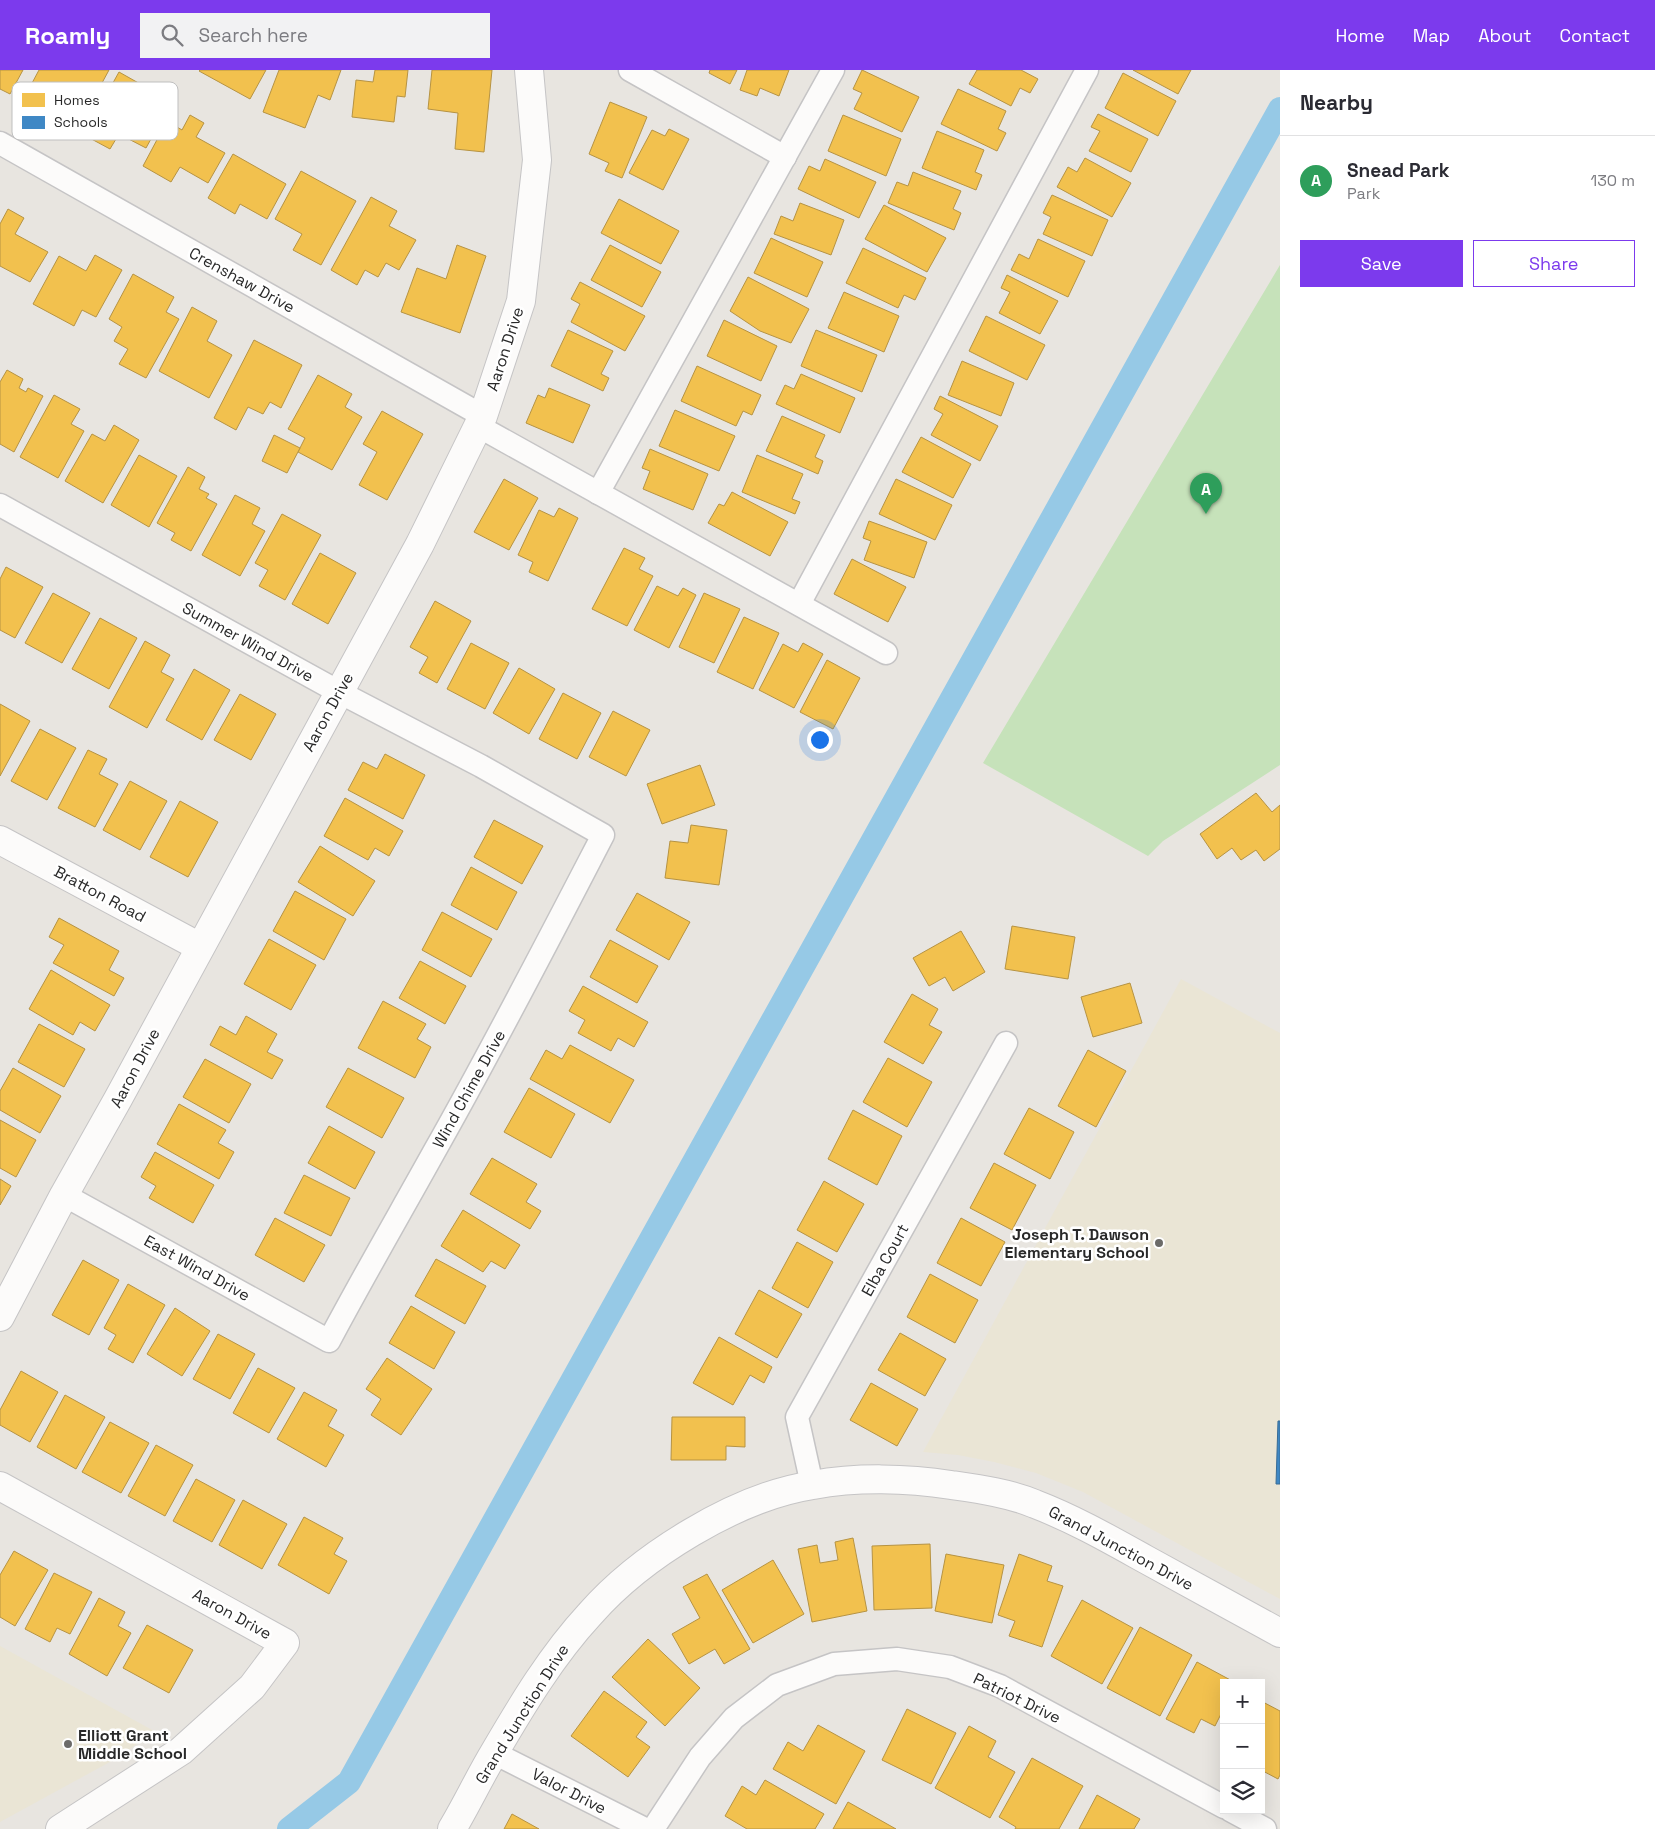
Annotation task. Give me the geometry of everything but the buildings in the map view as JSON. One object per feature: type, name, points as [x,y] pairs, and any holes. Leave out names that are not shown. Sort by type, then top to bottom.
[{"type":"street","name":"Aaron Drive","points":[[0,1317],[64,1195],[420,544],[481,421],[521,301],[537,160],[529,70]]},
{"type":"street","points":[[630,70],[784,157]]},
{"type":"street","points":[[598,493],[833,70]]},
{"type":"street","points":[[798,604],[1088,70]]},
{"type":"street","name":"Crenshaw Drive","points":[[0,143],[481,421],[598,493],[886,653]]},
{"type":"street","name":"Summer Wind Drive","points":[[0,504],[339,692],[481,766],[603,835]]},
{"type":"street","name":"Wind Chime Drive","points":[[329,1341],[367,1268],[434,1153],[520,997],[603,835]]},
{"type":"street","name":"Bratton Road","points":[[0,840],[200,947]]},
{"type":"street","name":"Elba Court","points":[[812,1485],[797,1417],[1006,1043]]},
{"type":"street","name":"East Wind Drive","points":[[64,1195],[329,1341]]},
{"type":"street","name":"Grand Junction Drive","points":[[452,1829],[494,1753],[557,1653],[590,1613],[629,1576],[673,1544],[718,1518],[762,1498],[812,1485],[872,1480],[928,1481],[980,1489],[1033,1503],[1088,1528],[1280,1633]]},
{"type":"street","name":"Aaron Drive","points":[[0,1486],[285,1644],[252,1686],[181,1751],[64,1828]]},
{"type":"street","name":"Patriot Drive","points":[[653,1829],[700,1757],[734,1718],[776,1685],[834,1664],[897,1659],[950,1667],[1000,1686],[1220,1805]]},
{"type":"street","name":"Valor Drive","points":[[494,1753],[645,1829]]},
{"type":"street","points":[[1237,1814],[1264,1829]]},
{"type":"shaded area","name":"Joseph T. Dawson Elementary School","points":[[1181,979],[1280,1033],[1280,1599],[1083,1492],[1036,1473],[994,1462],[958,1455],[923,1452]]},
{"type":"shaded area","name":"Elliott Grant Middle School","points":[[0,1646],[154,1731],[119,1757],[0,1822]]},
{"type":"green space","points":[[1280,265],[1280,765],[1163,841],[1148,856],[983,763]]},
{"type":"waterway","points":[[289,1829],[349,1782],[1280,109]]},
{"type":"place","name":"Snead Park","points":[[1206,514]]},
{"type":"place","name":"Joseph T. Dawson Elementary School","points":[[1159,1243]]},
{"type":"place","name":"Elliott Grant Middle School","points":[[68,1744]]}]
